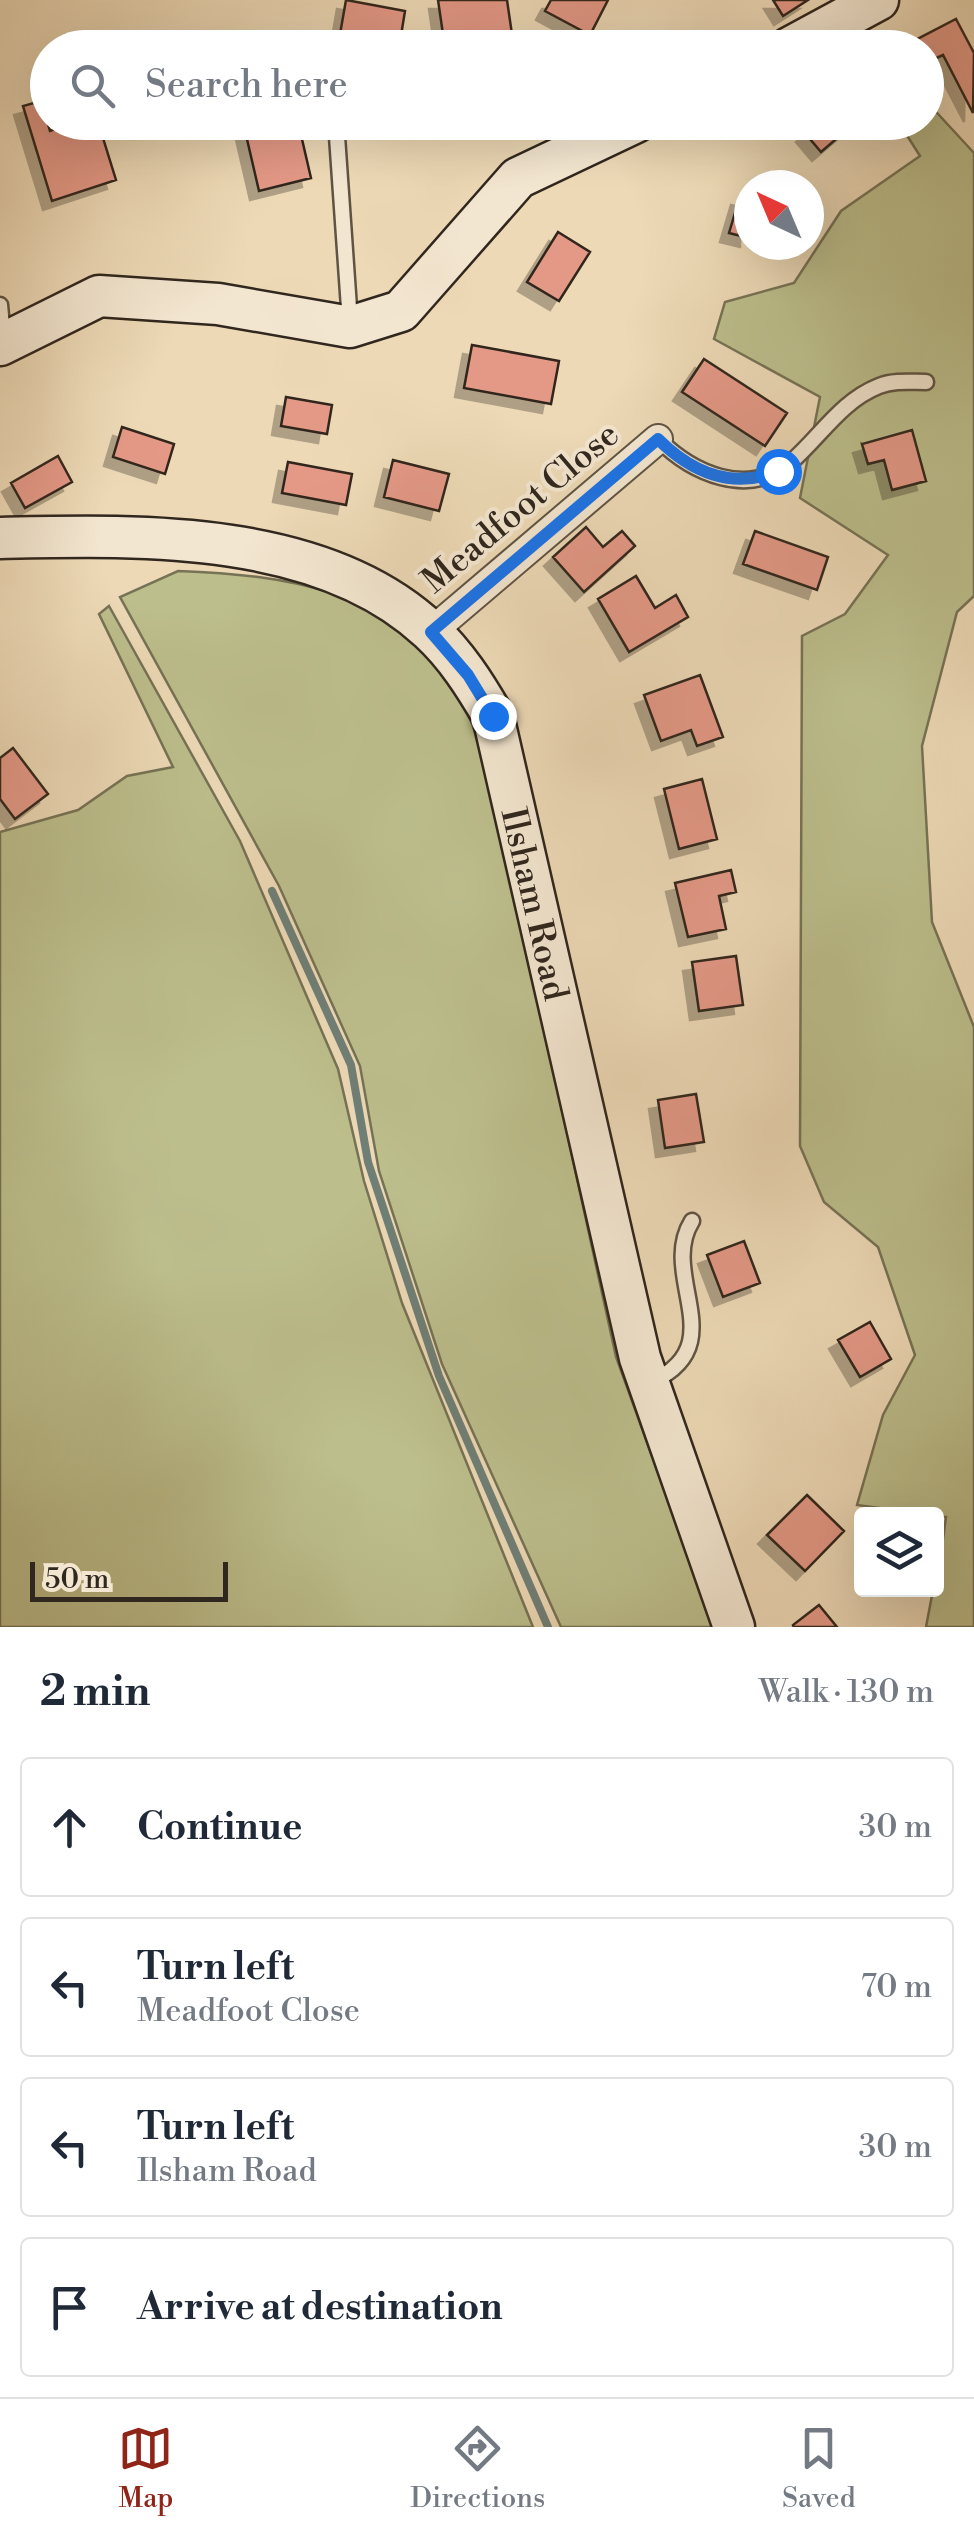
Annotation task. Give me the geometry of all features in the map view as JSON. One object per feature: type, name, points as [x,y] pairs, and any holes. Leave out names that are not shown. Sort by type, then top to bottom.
[{"type":"street","points":[[822,30],[878,0]]},
{"type":"street","points":[[1,331],[100,296],[218,304],[350,327],[401,311],[518,178],[598,140]]},
{"type":"street","name":"Meadfoot Close","points":[[431,632],[658,439]]},
{"type":"street","name":"Ilsham Road","points":[[0,538],[134,535],[255,550],[343,578],[383,597],[431,632],[468,675],[493,716],[648,1383],[734,1627]]},
{"type":"lane","points":[[337,140],[350,327]]},
{"type":"lane","points":[[658,439],[693,468],[729,479],[762,478],[794,460],[824,425],[869,391],[897,382],[926,382]]},
{"type":"lane","points":[[648,1383],[679,1369],[689,1349],[689,1301],[681,1252],[682,1236],[692,1221]]},
{"type":"green space","points":[[944,120],[974,153],[974,596],[957,612],[922,746],[932,922],[974,1027],[974,1627],[926,1627],[932,1597],[944,1597],[944,1507],[857,1505],[883,1415],[915,1355],[878,1247],[824,1202],[800,1146],[802,636],[845,614],[888,555],[800,498],[820,397],[714,339],[725,302],[794,283],[809,260],[824,260],[824,237],[841,211],[920,156],[910,140],[944,140]],"holes":[[[862,444],[925,481],[893,490],[884,460],[868,464]]]},
{"type":"green space","points":[[178,571],[258,577],[336,594],[404,630],[433,657],[458,692],[486,763],[616,1357],[714,1627],[561,1627],[442,1364],[379,1171],[360,1066],[279,886],[120,597]]},
{"type":"green space","points":[[109,606],[240,841],[338,1069],[364,1181],[402,1303],[533,1627],[0,1627],[0,832],[78,810],[127,776],[173,767],[99,614]]},
{"type":"building","points":[[346,0],[405,11],[402,30],[341,30]]},
{"type":"building","points":[[438,0],[507,0],[511,30],[442,30]]},
{"type":"building","points":[[551,0],[608,0],[593,30],[581,30],[545,11]]},
{"type":"building","points":[[773,0],[808,0],[783,16]]},
{"type":"building","points":[[956,19],[974,53],[973,113],[944,57],[944,30],[935,30]]},
{"type":"building","points":[[30,104],[30,129],[23,106]]},
{"type":"building","points":[[33,140],[104,140],[116,180],[52,201]]},
{"type":"building","points":[[247,140],[302,140],[311,178],[259,191]]},
{"type":"building","points":[[811,140],[835,140],[821,152]]},
{"type":"building","points":[[558,232],[590,252],[559,301],[527,282]]},
{"type":"building","points":[[472,345],[559,361],[551,404],[464,388]]},
{"type":"building","points":[[704,359],[787,413],[765,446],[682,392]]},
{"type":"building","points":[[286,397],[332,405],[327,434],[281,426]]},
{"type":"building","points":[[122,427],[174,444],[165,474],[113,457]]},
{"type":"building","points":[[912,430],[926,481],[892,490],[884,460],[868,464],[862,444]]},
{"type":"building","points":[[58,456],[72,482],[25,508],[11,483]]},
{"type":"building","points":[[393,460],[449,474],[439,511],[384,497]]},
{"type":"building","points":[[288,462],[352,474],[346,505],[282,493]]},
{"type":"building","points":[[586,527],[603,547],[622,531],[635,546],[584,592],[553,557]]},
{"type":"building","points":[[755,531],[828,557],[817,590],[743,564]]},
{"type":"building","points":[[636,576],[655,608],[676,595],[688,617],[629,652],[598,599]]},
{"type":"building","points":[[700,675],[723,737],[697,746],[691,730],[661,741],[644,695]]},
{"type":"building","points":[[13,748],[48,794],[15,819],[0,799],[0,758]]},
{"type":"building","points":[[702,779],[717,839],[679,849],[664,789]]},
{"type":"building","points":[[731,870],[736,892],[719,896],[726,929],[688,937],[675,883]]},
{"type":"building","points":[[736,956],[743,1005],[699,1011],[692,962]]},
{"type":"building","points":[[696,1094],[704,1142],[665,1148],[658,1100]]},
{"type":"building","points":[[744,1241],[760,1283],[723,1297],[707,1255]]},
{"type":"building","points":[[870,1322],[891,1359],[860,1377],[838,1340]]},
{"type":"building","points":[[807,1495],[844,1531],[805,1571],[767,1535]]},
{"type":"building","points":[[819,1605],[837,1627],[794,1627],[793,1625]]},
{"type":"waterway","points":[[272,891],[351,1065],[368,1162],[439,1376],[548,1627]]},
{"type":"route","points":[[493,716],[468,675],[431,632],[658,439],[676,457],[710,474],[746,480],[778,471]]}]
